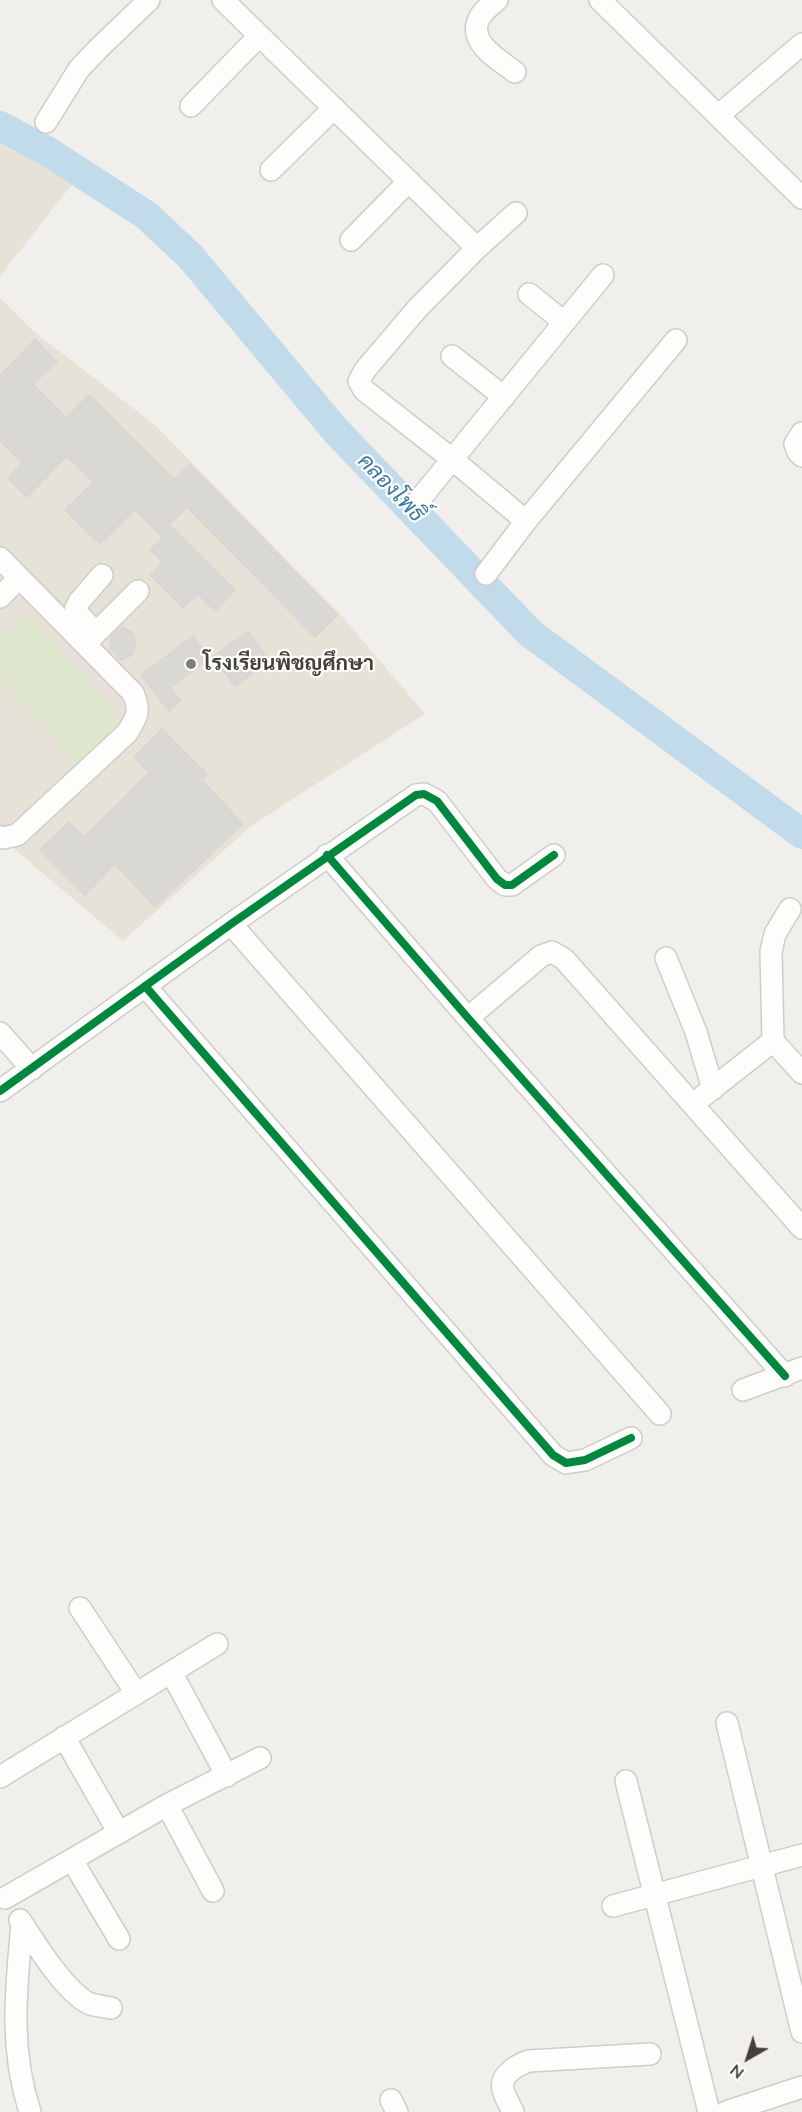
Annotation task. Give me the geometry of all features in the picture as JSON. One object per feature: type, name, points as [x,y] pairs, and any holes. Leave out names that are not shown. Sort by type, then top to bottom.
[{"type":"street","points":[[46,122],[79,69],[149,0]]},
{"type":"street","points":[[223,0],[477,248]]},
{"type":"street","points":[[497,0],[478,20],[476,29],[479,40],[488,51],[515,72]]},
{"type":"street","points":[[600,0],[802,198]]},
{"type":"street","points":[[191,106],[259,36]]},
{"type":"street","points":[[719,115],[802,45]]},
{"type":"street","points":[[271,170],[334,108]]},
{"type":"street","points":[[351,240],[409,181]]},
{"type":"street","points":[[516,213],[477,248],[417,309],[365,370],[359,381],[364,390],[453,460],[525,521]]},
{"type":"street","points":[[419,500],[603,275]]},
{"type":"street","points":[[529,294],[564,322]]},
{"type":"street","points":[[486,574],[525,521],[676,340]]},
{"type":"street","points":[[452,356],[504,397]]},
{"type":"street","points":[[802,433],[795,444],[802,456]]},
{"type":"street","points":[[0,558],[19,578],[90,639],[133,693],[139,706],[135,720],[127,733],[17,834],[0,837]]},
{"type":"street","points":[[90,639],[76,608],[102,575]]},
{"type":"street","points":[[0,597],[19,578]]},
{"type":"street","points":[[90,639],[138,591]]},
{"type":"street","points":[[0,1091],[327,855],[416,795],[424,794],[437,801],[496,879],[505,885],[512,885],[554,855]]},
{"type":"street","points":[[327,855],[468,1018],[794,1372],[743,1390]]},
{"type":"street","points":[[790,909],[775,934],[771,952],[773,1041],[802,1073]]},
{"type":"street","points":[[231,924],[660,1414]]},
{"type":"street","points":[[468,1018],[541,956],[552,952],[564,959],[802,1228]]},
{"type":"street","points":[[666,958],[696,1032],[713,1089]]},
{"type":"street","points":[[145,986],[553,1455],[566,1463],[585,1460],[631,1438]]},
{"type":"street","points":[[0,1033],[32,1069]]},
{"type":"street","points":[[693,1105],[773,1041]]},
{"type":"street","points":[[80,1608],[136,1693]]},
{"type":"street","points":[[0,1777],[217,1644]]},
{"type":"street","points":[[171,1672],[227,1776]]},
{"type":"street","points":[[727,1723],[802,2032]]},
{"type":"street","points":[[64,1737],[119,1833]]},
{"type":"street","points":[[111,2008],[90,2004],[79,1997],[62,1979],[3,1895],[260,1758]]},
{"type":"street","points":[[626,1781],[709,2112]]},
{"type":"street","points":[[167,1806],[213,1891]]},
{"type":"street","points":[[613,1906],[802,1856]]},
{"type":"street","points":[[72,1860],[119,1939]]},
{"type":"street","points":[[22,1924],[15,2027],[17,2059],[30,2112]]},
{"type":"street","points":[[513,2112],[502,2088],[510,2070],[518,2064],[529,2061],[650,2054]]},
{"type":"street","points":[[726,2112],[802,2088]]},
{"type":"shaded area","points":[[0,128],[81,173],[0,276]]},
{"type":"shaded area","name":"โรงเรียนพิชญศึกษา","points":[[0,298],[32,330],[155,425],[341,615],[425,714],[251,826],[123,941],[0,837]]},
{"type":"green space","points":[[27,614],[127,725],[80,767],[0,677],[0,639]]},
{"type":"building","points":[[35,339],[57,362],[33,384],[66,418],[89,395],[174,479],[190,464],[337,615],[315,637],[187,507],[169,525],[235,590],[215,611],[198,594],[183,608],[150,575],[163,562],[150,550],[163,538],[135,509],[100,544],[65,510],[94,482],[67,456],[27,497],[8,478],[22,463],[0,441],[0,376]]},
{"type":"building","points":[[122,627],[133,633],[136,643],[132,655],[121,660],[110,648],[111,636]]},
{"type":"building","points":[[248,631],[270,661],[235,686],[213,657]]},
{"type":"building","points":[[193,636],[209,659],[170,688],[181,701],[169,711],[141,675]]},
{"type":"building","points":[[162,729],[207,774],[202,780],[243,824],[155,907],[115,864],[85,895],[40,850],[69,822],[84,837],[149,773],[134,757]]},
{"type":"waterway","name":"คลองโพธิ์","points":[[0,126],[47,151],[146,215],[190,256],[336,431],[530,633],[802,834]]},
{"type":"cycle path","points":[[0,1091],[231,924],[416,795],[424,794],[437,801],[497,879],[505,885],[512,885],[554,855]]},
{"type":"cycle path","points":[[327,855],[785,1376]]},
{"type":"cycle path","points":[[145,986],[553,1455],[566,1463],[585,1460],[631,1438]]},
{"type":"place","name":"โรงเรียนพิชญศึกษา","points":[[191,664]]}]
